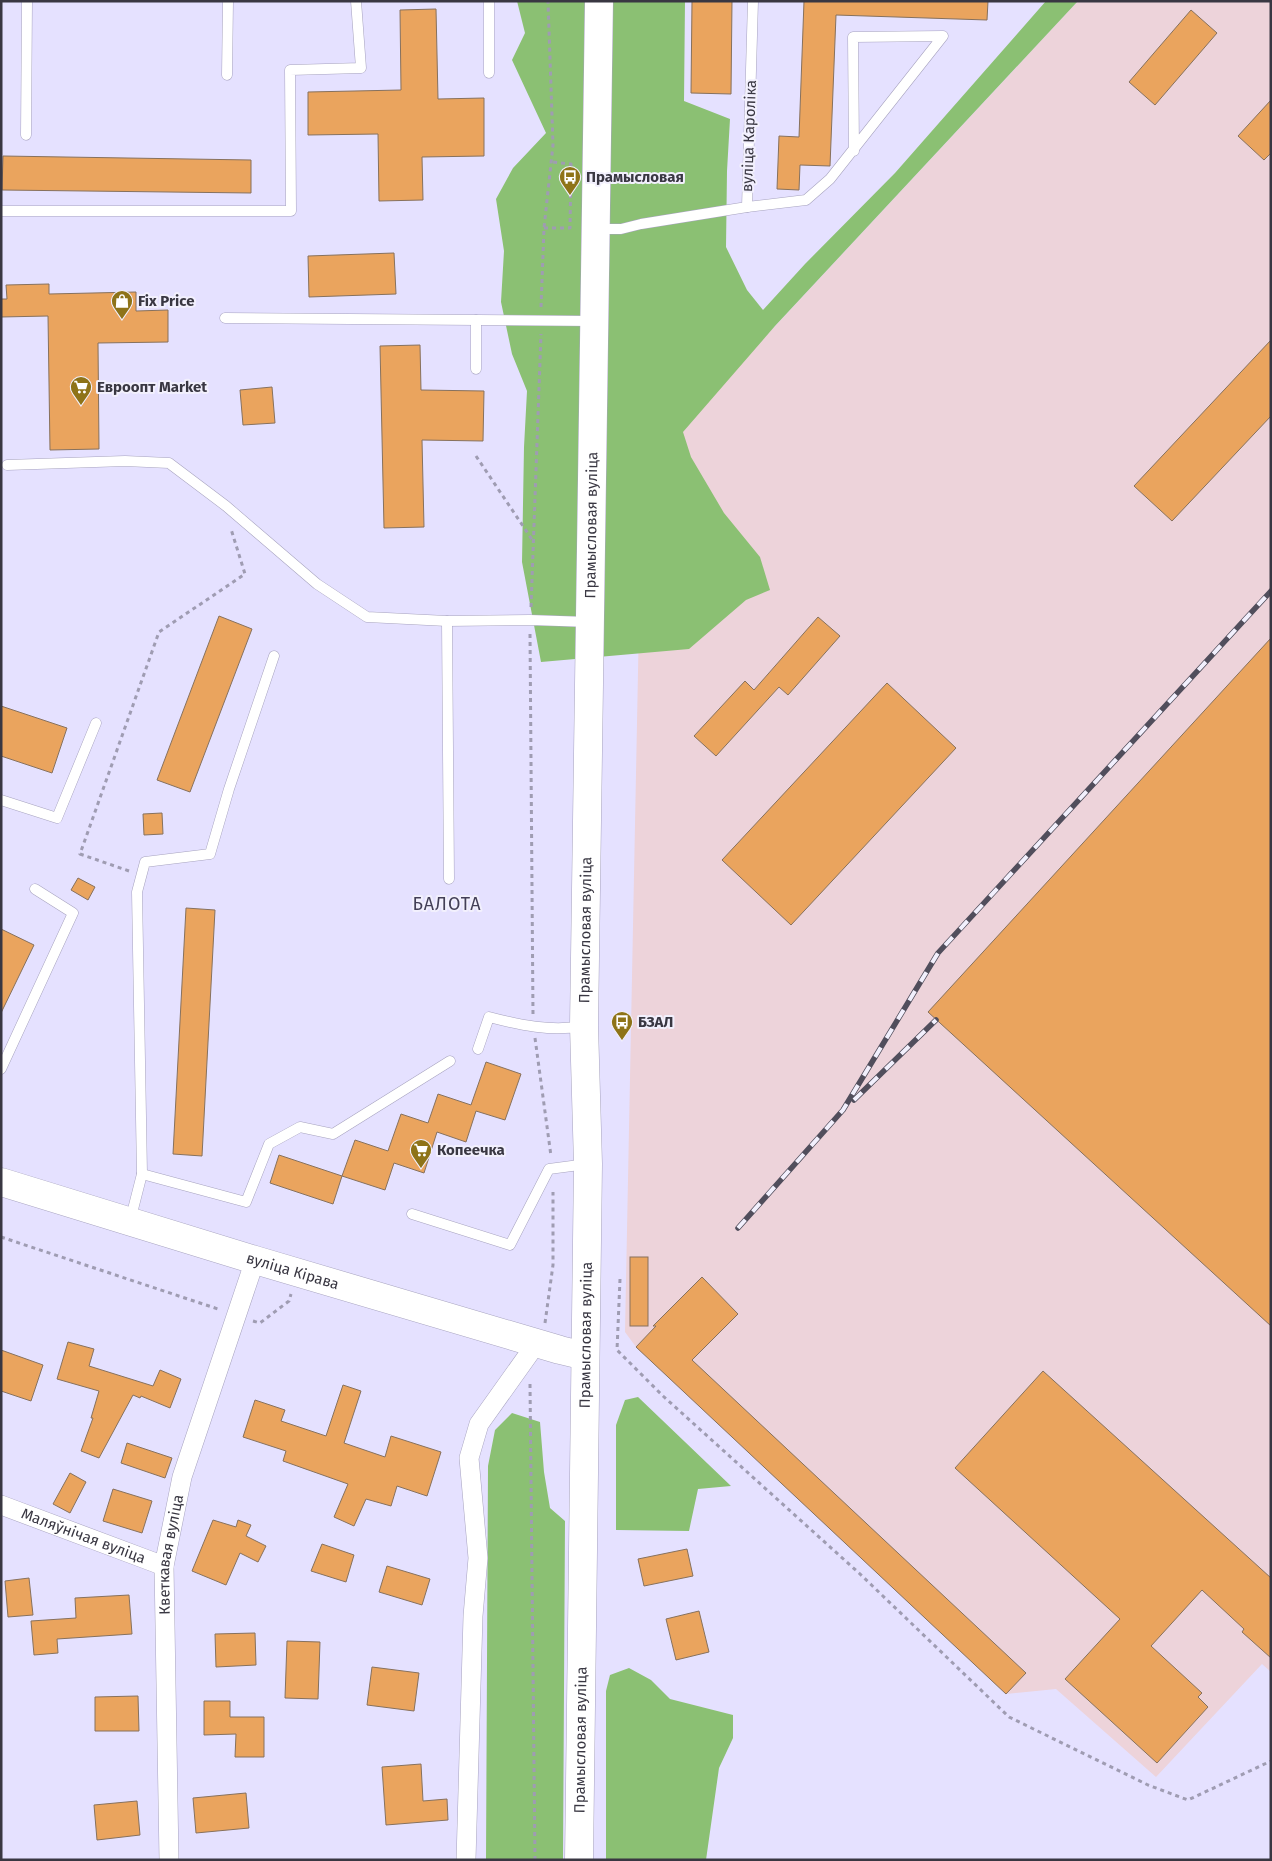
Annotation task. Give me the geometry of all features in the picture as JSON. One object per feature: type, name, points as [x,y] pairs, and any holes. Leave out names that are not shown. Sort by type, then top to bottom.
[{"type":"main road","name":"Прамысловая вуліца","points":[[579,1860],[588,1164],[584,1026],[599,1]]},
{"type":"main road","name":"вуліца Кірава","points":[[1,1182],[255,1260],[585,1356]]},
{"type":"street","name":"Кветкавая вуліца","points":[[169,1860],[164,1566],[182,1477],[255,1260]]},
{"type":"street","points":[[466,1860],[473,1616],[478,1558],[469,1458],[479,1424],[539,1344]]},
{"type":"street","name":"Маляўнічая вуліца","points":[[1,1505],[164,1566]]},
{"type":"lane","points":[[26,135],[27,1]]},
{"type":"lane","points":[[227,75],[228,1]]},
{"type":"lane","points":[[1,212],[291,211],[290,70],[361,68],[356,1]]},
{"type":"lane","points":[[489,73],[490,1]]},
{"type":"lane","name":"вуліца Кароліка","points":[[595,229],[621,230],[640,224],[747,208],[753,1]]},
{"type":"lane","points":[[747,208],[806,200],[830,179],[854,151],[943,36],[853,36],[854,151]]},
{"type":"lane","points":[[225,318],[594,321]]},
{"type":"lane","points":[[476,320],[476,369]]},
{"type":"lane","points":[[7,465],[125,461],[169,463],[226,506],[317,584],[367,617],[447,621],[530,620],[590,622]]},
{"type":"lane","points":[[447,621],[449,879]]},
{"type":"lane","points":[[129,1222],[142,1174],[137,892],[145,862],[210,854],[229,789],[274,656]]},
{"type":"lane","points":[[1,800],[58,818],[96,723]]},
{"type":"lane","points":[[1,1069],[73,913],[35,889]]},
{"type":"lane","points":[[478,1049],[489,1017],[517,1025],[567,1029],[584,1026]]},
{"type":"lane","points":[[142,1174],[246,1202],[269,1144],[300,1127],[333,1134],[450,1061]]},
{"type":"lane","points":[[412,1214],[510,1246],[550,1170],[588,1164]]},
{"type":"path","points":[[539,1344],[554,1265],[553,1169],[533,1026],[530,620],[544,228],[554,145],[548,1]]},
{"type":"path","points":[[544,228],[570,228],[571,164],[552,162]]},
{"type":"path","points":[[476,456],[534,541]]},
{"type":"path","points":[[142,875],[80,854],[159,632],[245,574],[226,506]]},
{"type":"path","points":[[1,1237],[260,1323],[289,1301]]},
{"type":"path","points":[[620,1279],[617,1350],[663,1396],[860,1574],[1009,1716],[1148,1785],[1188,1800],[1271,1761]]},
{"type":"path","points":[[532,1378],[529,1386],[535,1860]]},
{"type":"shaded area","points":[[1078,1],[1271,1],[1271,1672],[1262,1664],[1156,1777],[1056,1689],[1006,1694],[636,1347],[625,1332],[642,469]]},
{"type":"green space","points":[[517,1],[685,1],[684,101],[730,119],[726,247],[747,290],[763,310],[805,264],[895,173],[1046,1],[1078,1],[775,326],[683,432],[691,457],[724,513],[760,557],[770,590],[746,600],[689,649],[541,662],[522,562],[527,391],[512,354],[501,302],[504,251],[496,199],[513,168],[546,133],[512,60],[525,33]]},
{"type":"green space","points":[[638,1397],[731,1486],[698,1489],[689,1531],[616,1530],[616,1425],[625,1400]]},
{"type":"green space","points":[[512,1413],[540,1422],[544,1472],[550,1508],[565,1521],[563,1860],[486,1860],[488,1466],[495,1430]]},
{"type":"green space","points":[[629,1668],[651,1680],[670,1699],[733,1715],[733,1738],[719,1768],[706,1860],[606,1860],[606,1691],[610,1675]]},
{"type":"building","points":[[692,1],[732,1],[731,94],[691,93]]},
{"type":"building","points":[[804,1],[988,1],[987,20],[836,15],[830,166],[800,165],[799,190],[777,189],[779,136],[799,137]]},
{"type":"building","points":[[436,9],[438,99],[484,98],[484,156],[422,157],[423,200],[379,201],[378,134],[308,135],[308,92],[401,90],[400,10]]},
{"type":"building","points":[[1191,10],[1217,33],[1155,105],[1129,82]]},
{"type":"building","points":[[1271,100],[1271,153],[1264,160],[1238,136]]},
{"type":"building","points":[[3,156],[251,160],[251,193],[2,190]]},
{"type":"building","points":[[394,253],[396,294],[309,297],[308,256]]},
{"type":"building","points":[[49,284],[49,294],[136,292],[136,311],[168,310],[168,342],[98,343],[99,449],[50,450],[48,316],[1,317],[1,299],[7,299],[6,285]]},
{"type":"building","points":[[1271,340],[1271,416],[1172,521],[1134,486]]},
{"type":"building","points":[[420,345],[421,390],[484,391],[483,441],[422,440],[424,527],[384,528],[380,346]]},
{"type":"building","points":[[272,387],[275,423],[243,425],[240,390]]},
{"type":"building","points":[[219,616],[252,629],[190,792],[157,780]]},
{"type":"building","points":[[818,617],[840,636],[788,695],[779,687],[716,756],[694,736],[745,681],[754,690]]},
{"type":"building","points":[[1271,638],[1271,1326],[928,1012]]},
{"type":"building","points":[[887,683],[956,748],[791,925],[722,860]]},
{"type":"building","points":[[1,706],[67,728],[52,773],[1,756]]},
{"type":"building","points":[[162,813],[163,834],[144,835],[143,814]]},
{"type":"building","points":[[78,878],[95,887],[88,900],[71,890]]},
{"type":"building","points":[[186,908],[215,910],[202,1156],[173,1154]]},
{"type":"building","points":[[1,929],[34,945],[1,1013]]},
{"type":"building","points":[[486,1062],[521,1074],[505,1120],[476,1111],[466,1142],[437,1132],[424,1173],[394,1163],[385,1190],[342,1176],[355,1140],[388,1151],[401,1114],[428,1123],[438,1094],[471,1105]]},
{"type":"building","points":[[279,1155],[342,1176],[333,1204],[270,1183]]},
{"type":"building","points":[[630,1257],[648,1257],[648,1326],[630,1326]]},
{"type":"building","points":[[702,1277],[738,1314],[692,1360],[1026,1673],[1006,1694],[636,1347],[656,1326],[653,1326]]},
{"type":"building","points":[[68,1342],[94,1349],[89,1366],[153,1386],[160,1370],[181,1379],[170,1408],[141,1396],[140,1398],[133,1395],[99,1458],[81,1451],[93,1418],[91,1418],[99,1391],[57,1379]]},
{"type":"building","points":[[1,1350],[43,1365],[31,1401],[1,1391]]},
{"type":"building","points":[[1043,1371],[1271,1578],[1271,1658],[1242,1632],[1244,1629],[1202,1590],[1151,1646],[1202,1693],[1198,1697],[1208,1707],[1157,1763],[1065,1679],[1120,1619],[955,1468]]},
{"type":"building","points":[[343,1385],[361,1391],[344,1443],[385,1457],[391,1436],[441,1452],[427,1496],[397,1486],[391,1506],[366,1499],[354,1526],[334,1517],[348,1484],[283,1461],[286,1451],[243,1437],[255,1400],[285,1410],[281,1421],[326,1436]]},
{"type":"building","points":[[127,1443],[172,1458],[165,1478],[121,1463]]},
{"type":"building","points":[[70,1473],[86,1482],[70,1513],[53,1504]]},
{"type":"building","points":[[113,1489],[152,1501],[142,1533],[103,1521]]},
{"type":"building","points":[[213,1520],[236,1527],[238,1520],[251,1525],[246,1536],[266,1546],[258,1562],[240,1553],[226,1585],[192,1571]]},
{"type":"building","points":[[322,1544],[354,1555],[346,1582],[311,1571]]},
{"type":"building","points":[[687,1549],[693,1576],[644,1586],[638,1559]]},
{"type":"building","points":[[387,1566],[430,1579],[422,1605],[379,1592]]},
{"type":"building","points":[[29,1578],[33,1615],[8,1617],[5,1581]]},
{"type":"building","points":[[129,1595],[132,1634],[57,1639],[58,1653],[34,1655],[31,1621],[76,1618],[75,1598]]},
{"type":"building","points":[[699,1611],[709,1652],[676,1660],[666,1619]]},
{"type":"building","points":[[255,1633],[256,1665],[216,1667],[215,1634]]},
{"type":"building","points":[[287,1641],[320,1642],[318,1699],[285,1698]]},
{"type":"building","points":[[372,1667],[419,1673],[414,1711],[367,1705]]},
{"type":"building","points":[[138,1696],[139,1731],[95,1731],[95,1697]]},
{"type":"building","points":[[204,1701],[230,1701],[230,1717],[264,1717],[264,1757],[235,1757],[236,1734],[204,1735]]},
{"type":"building","points":[[421,1764],[423,1801],[447,1799],[448,1820],[386,1825],[382,1767]]},
{"type":"building","points":[[246,1793],[249,1828],[196,1833],[193,1798]]},
{"type":"building","points":[[137,1801],[140,1835],[97,1840],[94,1805]]},
{"type":"railway","points":[[738,1228],[843,1110],[938,953],[1271,591]]},
{"type":"railway","points":[[854,1100],[936,1020]]},
{"type":"place","name":"Прамысловая","points":[[570,196]]},
{"type":"place","name":"Fix Price","points":[[122,320]]},
{"type":"place","name":"Евроопт Market","points":[[81,406]]},
{"type":"place","name":"БЗАЛ","points":[[622,1041]]},
{"type":"place","name":"Копеечка","points":[[421,1169]]},
{"type":"district","name":"БАЛОТА","points":[[447,904]]}]
